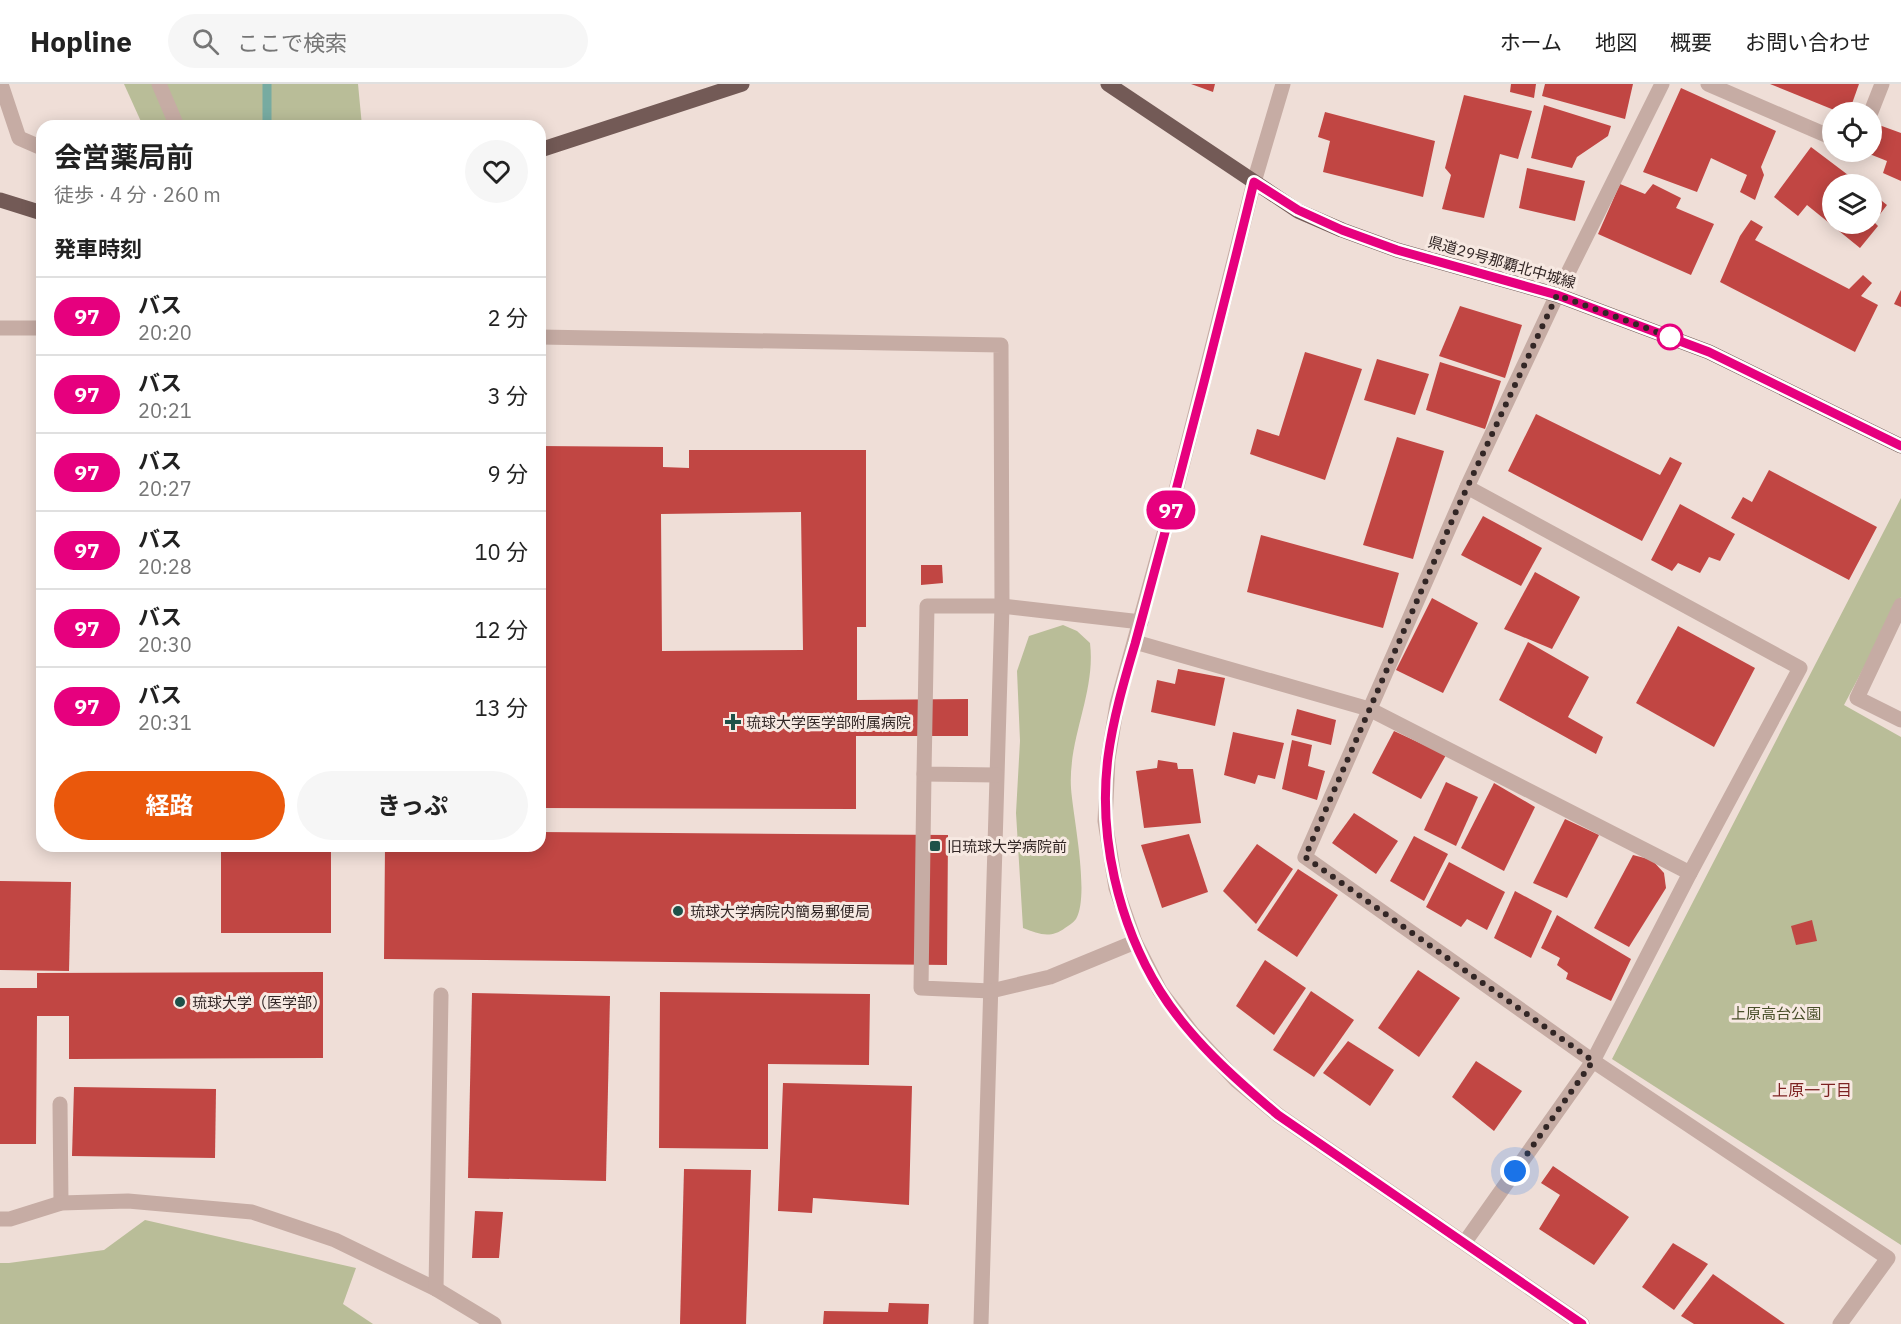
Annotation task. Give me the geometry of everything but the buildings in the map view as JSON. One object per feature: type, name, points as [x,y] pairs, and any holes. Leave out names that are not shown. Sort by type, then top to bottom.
[{"type":"main road","points":[[546,148],[742,84]]},
{"type":"main road","name":"県道29号那覇北中城線","points":[[1108,84],[1298,210],[1342,230],[1397,250],[1557,295],[1709,352],[1901,446]]},
{"type":"main road","points":[[0,200],[36,211]]},
{"type":"street","points":[[1,84],[19,138],[36,145]]},
{"type":"street","points":[[159,84],[174,120]]},
{"type":"street","points":[[1283,84],[1254,182],[1118,704],[1108,759],[1105,821],[1116,888],[1135,942],[1160,991],[1193,1034],[1237,1080],[1278,1115],[1582,1324]]},
{"type":"street","points":[[1662,84],[1557,295],[1467,487],[1305,857],[1593,1061],[1888,1258],[1840,1324]]},
{"type":"street","points":[[1708,84],[1822,133]]},
{"type":"street","points":[[1875,102],[1882,84]]},
{"type":"street","points":[[0,328],[36,328]]},
{"type":"street","points":[[546,337],[1001,345],[1002,606],[981,1324]]},
{"type":"street","points":[[1465,1242],[1593,1061],[1800,668],[1467,487]]},
{"type":"street","points":[[1901,605],[1857,698],[1901,720]]},
{"type":"street","points":[[1135,942],[1050,977],[991,991],[921,988],[927,606],[1002,606],[1141,622]]},
{"type":"street","points":[[1135,642],[1369,709],[1690,873]]},
{"type":"street","points":[[924,774],[996,775]]},
{"type":"street","points":[[436,1289],[441,995]]},
{"type":"street","points":[[60,1104],[61,1203]]},
{"type":"street","points":[[0,1219],[10,1219],[61,1203],[128,1201],[252,1212],[335,1240],[436,1289],[494,1324]]},
{"type":"green space","points":[[124,84],[358,84],[361,120],[140,120]]},
{"type":"green space","name":"上原高台公園","points":[[1901,498],[1901,597],[1844,705],[1901,737],[1901,1245],[1612,1059]]},
{"type":"green space","points":[[1063,625],[1077,631],[1090,643],[1089,679],[1071,769],[1071,788],[1080,855],[1081,892],[1080,908],[1076,919],[1060,931],[1044,934],[1023,928],[1016,813],[1020,741],[1017,671],[1029,636]]},
{"type":"green space","points":[[145,1220],[356,1268],[343,1304],[373,1324],[0,1324],[0,1263],[104,1250]]},
{"type":"waterway","points":[[267,84],[267,120]]},
{"type":"bus line","name":"97","points":[[1582,1324],[1278,1115],[1237,1080],[1193,1034],[1160,991],[1135,942],[1116,888],[1105,821],[1108,759],[1118,704],[1175,494],[1254,182],[1298,210],[1342,230],[1397,250],[1557,295],[1709,352],[1901,446]]},
{"type":"place","name":"琉球大学医学部附属病院","points":[[733,722]]},
{"type":"place","name":"旧琉球大学病院前","points":[[935,846]]},
{"type":"place","name":"琉球大学病院内簡易郵便局","points":[[678,911]]},
{"type":"place","name":"琉球大学（医学部）","points":[[180,1002]]},
{"type":"district","name":"上原一丁目","points":[[1812,1090]]},
{"type":"route","points":[[1515,1171],[1593,1061],[1305,857],[1458,507],[1557,295],[1670,337]]}]
